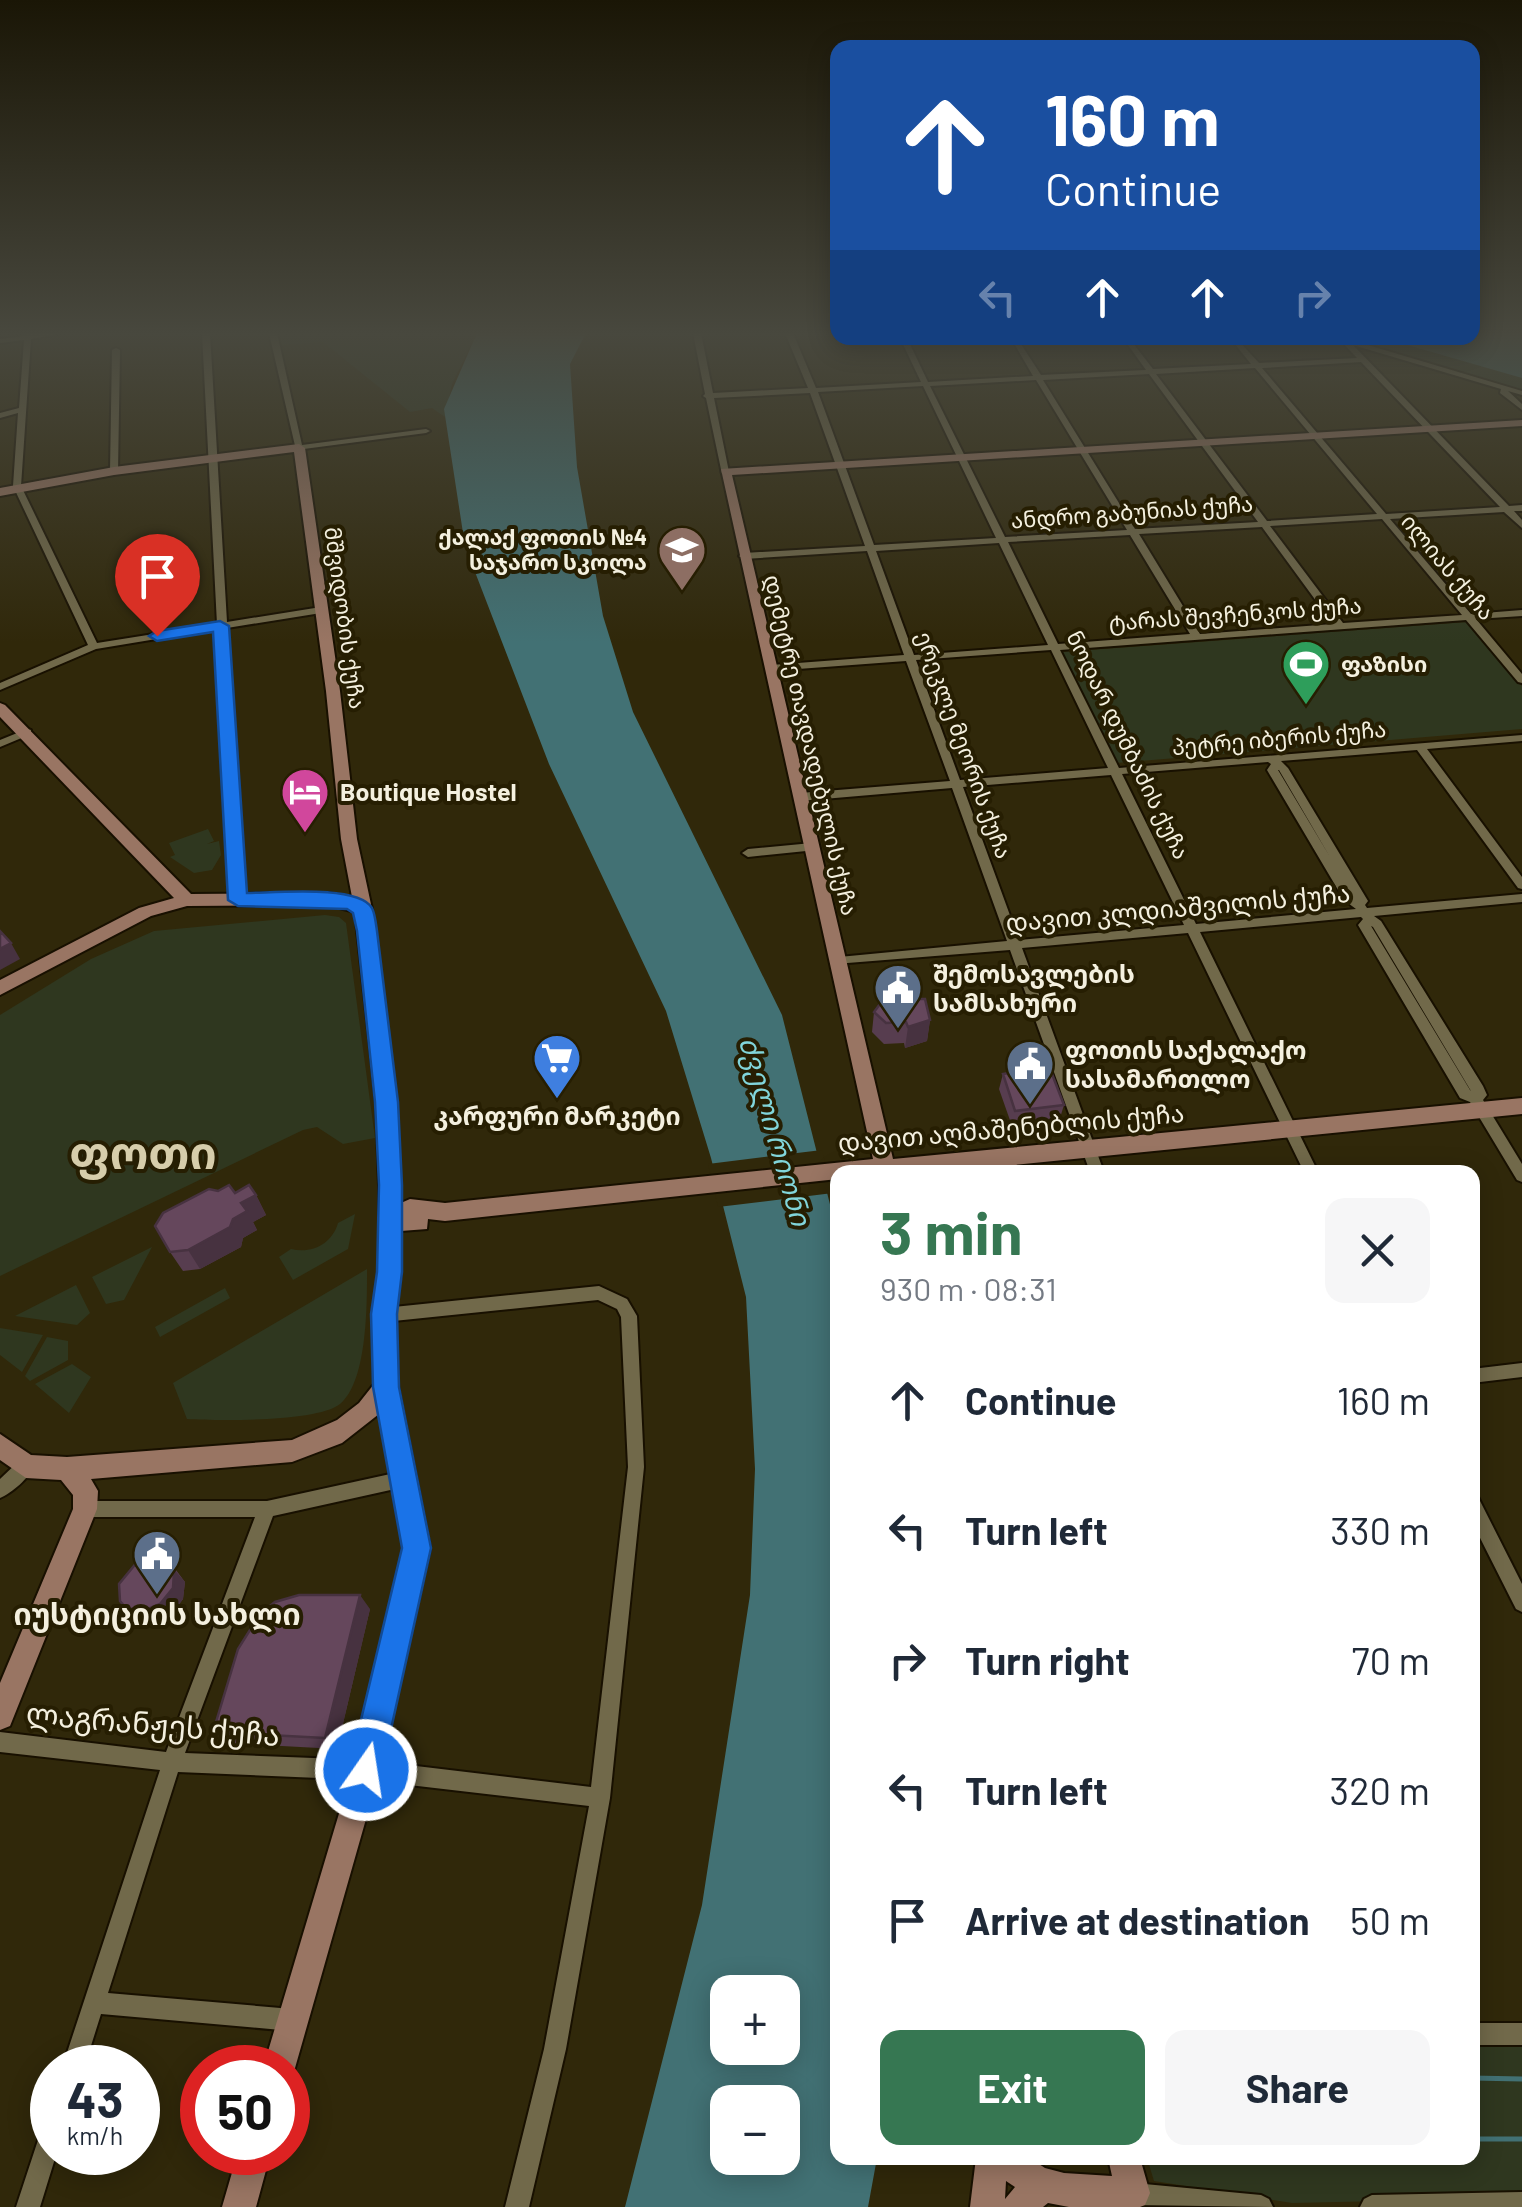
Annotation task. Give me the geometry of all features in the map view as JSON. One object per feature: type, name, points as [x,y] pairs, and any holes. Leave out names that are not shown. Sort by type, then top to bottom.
[{"type":"street","points":[[20,436],[16,486],[94,646]]},
{"type":"street","points":[[114,471],[115,436]]},
{"type":"street","points":[[213,436],[238,900]]},
{"type":"street","name":"მშვიდობის ქუჩა","points":[[286,2045],[366,1770],[417,1548],[386,1387],[384,1314],[390,1185],[386,1102],[362,900],[349,839],[296,436]]},
{"type":"street","points":[[0,492],[16,486],[114,471],[394,436]]},
{"type":"street","name":"დემეტრე თავდადებულის ქუჩა","points":[[715,436],[884,1165]]},
{"type":"street","name":"ერეკლე მეორის ქუჩა","points":[[830,436],[1094,1165]]},
{"type":"street","name":"ნოდარ დუმბაძის ქუჩა","points":[[952,436],[1308,1165]]},
{"type":"street","points":[[1074,436],[1197,637]]},
{"type":"street","points":[[1200,436],[1340,626]]},
{"type":"street","points":[[724,472],[1315,436]]},
{"type":"street","name":"ილიას ქუჩა","points":[[1315,436],[1522,680]]},
{"type":"street","points":[[1434,436],[1522,525]]},
{"type":"street","name":"ანდრო გაბუნიას ქუჩა","points":[[744,556],[1522,508]]},
{"type":"street","points":[[0,687],[94,646],[321,610]]},
{"type":"street","name":"ტარას შევჩენკოს ქუჩა","points":[[771,668],[1522,613]]},
{"type":"street","points":[[0,708],[186,900]]},
{"type":"street","points":[[0,744],[27,732]]},
{"type":"street","name":"პეტრე იბერის ქუჩა","points":[[800,797],[1273,762],[1522,738]]},
{"type":"street","points":[[1420,746],[1522,885]]},
{"type":"street","points":[[1273,762],[1282,768],[1362,901],[1364,925],[1466,1094],[1479,1104],[1522,1176]]},
{"type":"street","points":[[748,854],[812,847]]},
{"type":"street","name":"დავით კლდიაშვილის ქუჩა","points":[[839,961],[1522,898]]},
{"type":"street","points":[[0,988],[145,912],[186,900],[362,900]]},
{"type":"street","name":"დავით აღმაშენებლის ქუჩა","points":[[936,1165],[1290,1130],[1479,1104],[1522,1106]]},
{"type":"street","name":"დავით აღმაშენებლის ქუჩა","points":[[389,1261],[418,1216],[830,1171]]},
{"type":"street","points":[[390,1185],[418,1216]]},
{"type":"street","points":[[384,1314],[598,1294],[622,1304],[629,1316],[636,1467],[600,1798],[555,2049],[516,2207]]},
{"type":"street","points":[[1480,1375],[1522,1370]]},
{"type":"street","points":[[0,1445],[26,1466],[67,1469],[292,1451],[354,1424],[386,1387]]},
{"type":"street","points":[[0,1490],[26,1466]]},
{"type":"street","points":[[0,1716],[85,1509],[86,1491],[67,1469]]},
{"type":"street","points":[[85,1509],[267,1510],[404,1479]]},
{"type":"street","points":[[80,2045],[172,1762],[267,1510]]},
{"type":"street","points":[[1480,1518],[1522,1603]]},
{"type":"street","name":"ლაგრანჟეს ქუჩა","points":[[0,1742],[172,1762],[366,1770],[600,1798]]},
{"type":"street","points":[[94,2003],[293,2020]]},
{"type":"street","points":[[1480,2034],[1522,2034]]},
{"type":"street","points":[[987,2207],[991,2165]]},
{"type":"street","points":[[1013,2165],[1022,2175],[1029,2197],[1261,2207]]},
{"type":"street","points":[[1126,2165],[1135,2200]]},
{"type":"street","points":[[28,2207],[38,2175]]},
{"type":"street","points":[[239,2207],[248,2175]]},
{"type":"street","points":[[1372,2207],[1522,2204]]},
{"type":"green space","name":"ფაზისი","points":[[1467,622],[1522,686],[1522,729],[1116,763],[1062,652]]},
{"type":"green space","points":[[208,829],[214,841],[207,844],[219,841],[221,855],[212,870],[194,873],[170,857],[175,855],[169,843]]},
{"type":"green space","points":[[325,915],[339,917],[346,923],[375,1138],[343,1144],[317,1127],[303,1130],[0,1276],[0,1015],[91,959],[154,931]]},
{"type":"green space","points":[[355,1214],[348,1249],[293,1280],[279,1257],[291,1249],[320,1246],[331,1237],[338,1223]]},
{"type":"green space","points":[[152,1247],[124,1300],[106,1304],[92,1277]]},
{"type":"green space","points":[[367,1269],[361,1360],[349,1393],[340,1404],[290,1417],[187,1419],[173,1383]]},
{"type":"green space","points":[[76,1285],[90,1313],[77,1325],[15,1316]]},
{"type":"green space","points":[[225,1288],[230,1298],[160,1337],[155,1327]]},
{"type":"green space","points":[[0,1328],[43,1335],[22,1372],[0,1355]]},
{"type":"green space","points":[[47,1337],[68,1341],[68,1360],[30,1381],[25,1376]]},
{"type":"green space","points":[[72,1364],[91,1377],[69,1413],[35,1384]]},
{"type":"green space","points":[[1522,2039],[1522,2198],[1292,2203],[1154,2181],[1149,2165],[1480,2165],[1480,2040]]},
{"type":"water","name":"ძველი რიონი","points":[[448,436],[575,436],[603,616],[633,712],[782,1015],[830,1204],[830,2165],[876,2165],[868,2207],[625,2207],[702,1905],[750,1595],[755,1469],[746,1297],[711,1158],[666,1011],[549,764],[465,546]]},
{"type":"pier","points":[[822,1150],[830,1193],[718,1207],[708,1164]]},
{"type":"building","points":[[0,931],[11,943],[0,949]]},
{"type":"building","points":[[916,994],[918,999],[925,999],[930,1020],[908,1027],[906,1022],[886,1023],[874,1012],[886,996]]},
{"type":"building","points":[[1022,1071],[1024,1078],[1052,1074],[1064,1105],[1015,1111],[1003,1074]]},
{"type":"building","points":[[229,1185],[235,1193],[249,1185],[256,1195],[241,1203],[247,1211],[233,1219],[230,1227],[188,1250],[170,1252],[155,1226],[163,1213],[209,1189],[218,1191]]},
{"type":"building","points":[[165,1559],[174,1571],[173,1588],[160,1604],[141,1612],[125,1607],[120,1601],[119,1584],[138,1561]]},
{"type":"building","points":[[299,1595],[360,1595],[325,1738],[213,1732],[238,1649],[260,1614],[275,1602]]},
{"type":"waterway","points":[[1480,2078],[1522,2079]]},
{"type":"waterway","points":[[1480,2139],[1522,2139]]},
{"type":"place","name":"ქალაქ ფოთის №4 საჯარო სკოლა","points":[[682,592]]},
{"type":"place","name":"ფაზისი","points":[[1306,706]]},
{"type":"place","name":"Boutique Hostel","points":[[305,834]]},
{"type":"place","name":"შემოსავლების სამსახური","points":[[898,1030]]},
{"type":"place","name":"კარფური მარკეტი","points":[[557,1100]]},
{"type":"place","name":"ფოთის საქალაქო სასამართლო","points":[[1030,1106]]},
{"type":"place","name":"იუსტიციის სახლი","points":[[157,1596]]},
{"type":"district","name":"ფოთი","points":[[143,1153]]},
{"type":"route","points":[[157,636],[220,626],[238,900],[328,899],[352,903],[363,910],[367,931],[386,1102],[390,1185],[390,1272],[384,1314],[386,1387],[417,1548],[366,1770]]}]
